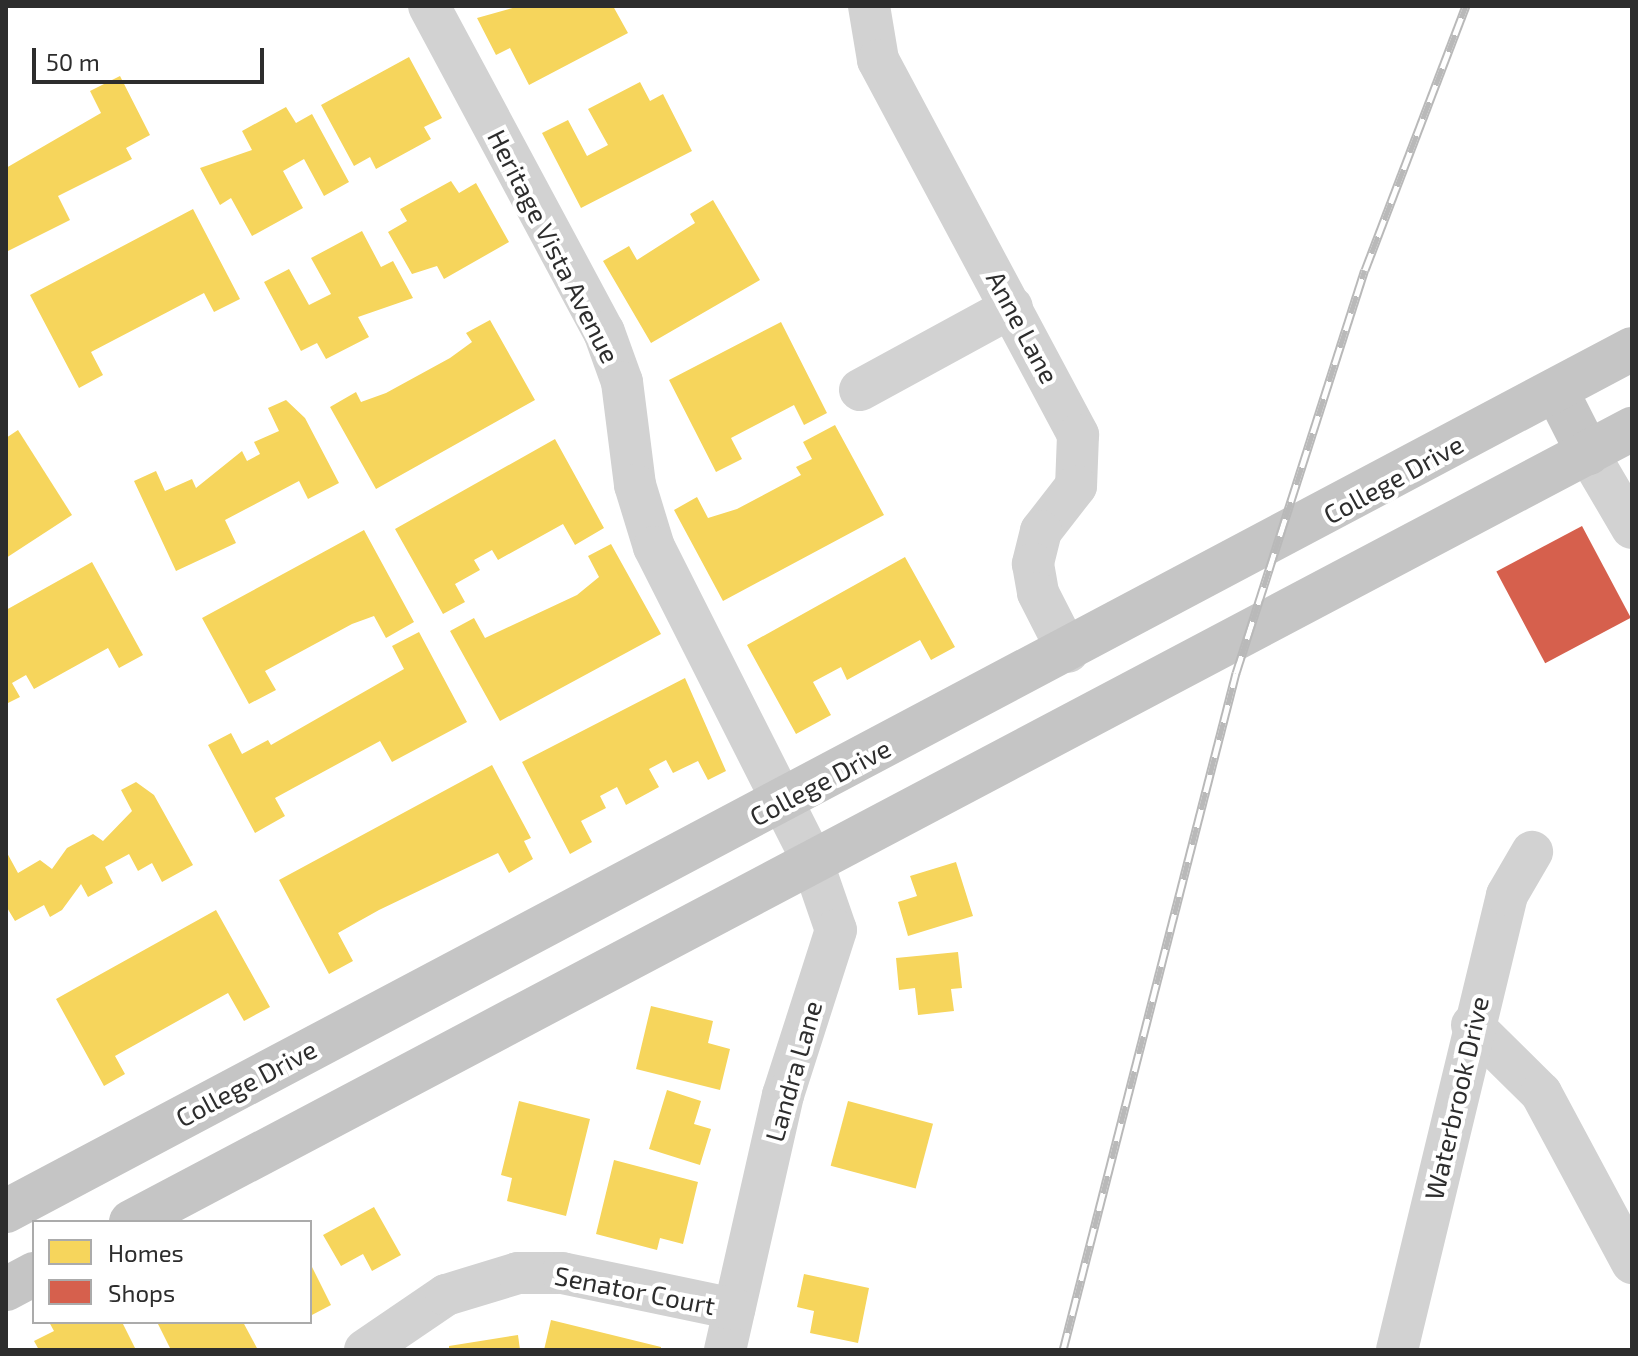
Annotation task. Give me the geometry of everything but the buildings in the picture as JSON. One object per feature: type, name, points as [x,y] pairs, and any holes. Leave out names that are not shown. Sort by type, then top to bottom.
[{"type":"main road","name":"College Drive","points":[[6,1211],[1068,652],[1632,349]]},
{"type":"main road","points":[[1556,390],[1588,453]]},
{"type":"main road","points":[[135,1220],[811,858],[1632,429]]},
{"type":"main road","points":[[6,1289],[32,1275]]},
{"type":"street","name":"Heritage Vista Avenue","points":[[429,6],[604,332],[622,382],[635,485],[654,547],[783,801]]},
{"type":"street","name":"Anne Lane","points":[[869,6],[878,60],[1078,435],[1076,486],[1041,531],[1033,564],[1038,593],[1068,652]]},
{"type":"street","points":[[860,390],[1012,307]]},
{"type":"street","points":[[1588,453],[1632,528]]},
{"type":"street","name":"Landra Lane","points":[[725,1350],[783,1095],[836,930],[811,858],[783,801]]},
{"type":"street","name":"Waterbrook Drive","points":[[1397,1350],[1472,1025],[1507,895],[1532,852]]},
{"type":"street","points":[[1472,1025],[1541,1093],[1632,1263]]},
{"type":"street","name":"Senator Court","points":[[365,1350],[446,1295],[518,1273],[562,1273],[734,1309]]},
{"type":"railway","points":[[1063,1350],[1236,673],[1365,270],[1466,6]]}]
